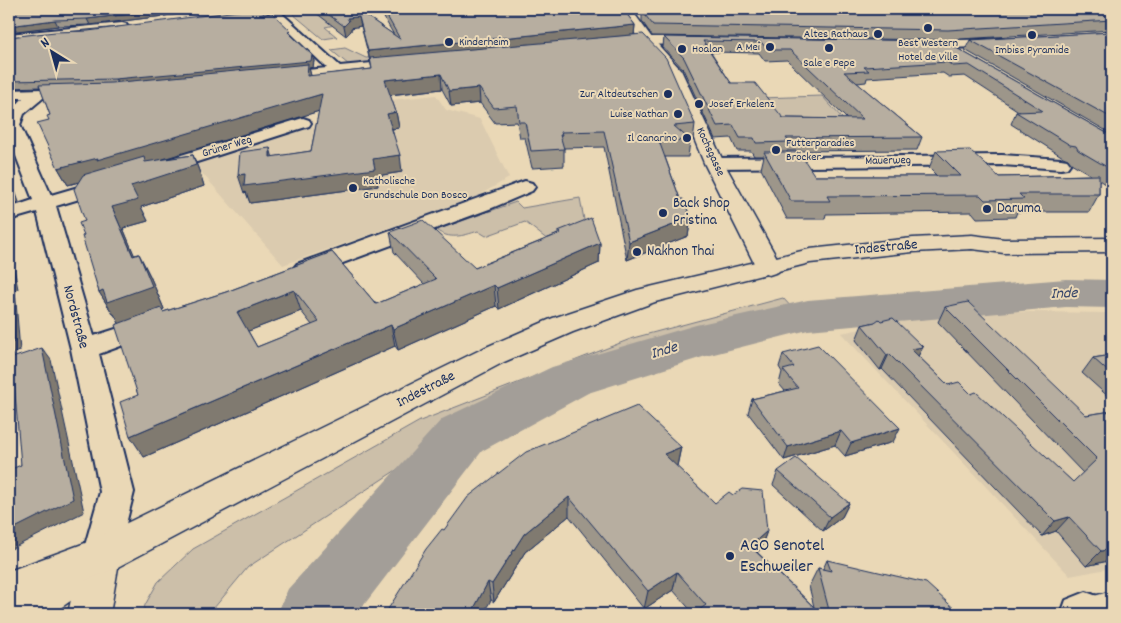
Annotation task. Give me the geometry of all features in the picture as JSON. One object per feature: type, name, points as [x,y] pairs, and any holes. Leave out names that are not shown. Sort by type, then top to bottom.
[{"type":"main road","name":"Kochsgasse","points":[[631,13],[647,40],[673,70],[714,163],[769,268]]},
{"type":"main road","name":"Indestraße","points":[[9,591],[100,556],[494,355],[563,325],[646,296],[769,268],[820,268],[924,256],[985,253],[1004,246],[1112,245]]},
{"type":"main road","name":"Indestraße","points":[[16,614],[100,556]]},
{"type":"main road","points":[[88,614],[100,556]]},
{"type":"street","points":[[270,9],[333,66],[335,71]]},
{"type":"street","points":[[9,38],[137,25]]},
{"type":"street","points":[[611,42],[647,40],[708,41]]},
{"type":"street","points":[[904,45],[944,46],[1015,43]]},
{"type":"street","points":[[944,46],[969,60]]},
{"type":"street","points":[[263,78],[414,63]]},
{"type":"street","points":[[9,94],[89,93]]},
{"type":"street","name":"Nordstraße","points":[[39,94],[17,110],[12,126],[45,204],[84,349],[117,492],[100,556]]},
{"type":"street","name":"Grüner Weg","points":[[9,214],[302,123]]},
{"type":"street","name":"Mauerweg","points":[[714,163],[1002,160],[1062,164]]},
{"type":"street","points":[[281,278],[485,204],[525,187]]},
{"type":"street","points":[[84,349],[169,319]]},
{"type":"shaded area","points":[[287,9],[320,9],[335,25],[325,27],[337,37],[323,39]]},
{"type":"shaded area","points":[[345,48],[366,58],[423,53],[425,57],[349,65],[331,50]]},
{"type":"shaded area","name":"Katholische Grundschule Don Bosco","points":[[436,95],[446,110],[480,119],[509,178],[474,198],[283,265],[194,164],[329,121],[327,107]]},
{"type":"shaded area","points":[[822,96],[852,129],[782,129],[759,98]]},
{"type":"shaded area","points":[[580,198],[587,236],[558,248],[525,222],[486,236],[478,231],[462,236],[451,236],[436,230],[516,202],[522,208]]},
{"type":"shaded area","points":[[783,298],[794,310],[579,372],[459,429],[248,567],[209,614],[143,614],[145,605],[158,582],[193,549],[420,421],[633,338]]},
{"type":"shaded area","points":[[954,311],[1112,313],[1112,568],[1070,576],[841,333]]},
{"type":"building","points":[[9,9],[174,9],[9,26]]},
{"type":"building","points":[[258,9],[264,14],[272,13],[291,31],[288,32],[312,55],[311,61],[115,79],[9,81],[9,37],[55,32],[88,31]]},
{"type":"building","points":[[321,9],[356,9],[400,39],[383,9],[623,9],[635,25],[368,51],[359,17],[347,18],[349,21],[344,26]]},
{"type":"building","points":[[721,9],[1112,9],[1112,20],[948,30],[653,25],[642,11]]},
{"type":"building","points":[[1112,32],[1112,118],[970,40]]},
{"type":"building","points":[[643,34],[666,58],[695,124],[674,126],[690,140],[659,141],[680,199],[683,199],[691,218],[629,242],[604,131],[561,132],[562,135],[560,135],[564,149],[531,151],[525,122],[519,122],[517,106],[494,108],[479,88],[449,91],[441,74],[385,80],[396,112],[387,114],[400,155],[373,159],[375,169],[244,186],[245,174],[238,175],[240,152],[270,148],[270,157],[311,151],[322,94],[97,160],[98,158],[58,168],[37,123],[49,120],[47,116],[50,115],[39,85],[111,83],[308,64],[307,76],[372,69],[370,58]]},
{"type":"building","points":[[664,37],[944,41],[1112,136],[1112,170],[1078,150],[1076,146],[1070,145],[1016,112],[1043,111],[969,65],[953,66],[947,62],[864,67],[869,71],[844,72],[922,137],[786,138],[789,142],[756,143],[754,138],[740,138],[733,125],[717,126],[684,58]],"holes":[[[703,41],[761,42],[768,50],[790,50],[863,119],[783,118],[755,83],[731,83]]]},
{"type":"building","points":[[970,150],[999,177],[1099,175],[1099,194],[1019,194],[1024,199],[985,200],[980,195],[827,196],[830,201],[791,201],[764,152],[799,152],[815,176],[961,176],[936,151]]},
{"type":"building","points":[[193,155],[196,165],[131,186],[138,200],[112,207],[133,256],[139,254],[152,286],[107,302],[103,290],[99,292],[82,236],[84,235],[79,223],[85,221],[74,189],[83,175],[144,157],[145,162]]},
{"type":"building","points":[[9,180],[14,194],[9,196]]},
{"type":"building","points":[[591,218],[600,243],[497,288],[494,285],[393,329],[391,325],[130,436],[120,402],[138,395],[115,325],[161,308],[163,312],[226,292],[332,252],[376,304],[436,279],[390,232],[423,220],[475,268],[561,233],[558,231]],"holes":[[[294,290],[319,322],[257,347],[237,312]]]},
{"type":"building","points":[[9,264],[12,280],[9,281]]},
{"type":"building","points":[[9,281],[14,342],[9,344]]},
{"type":"building","points":[[968,302],[1086,415],[1112,411],[1112,549],[1101,551],[1069,517],[1055,521],[889,354],[887,355],[862,325],[879,319],[881,321],[893,318],[923,347],[911,349],[948,385],[959,382],[971,394],[976,392],[1073,482],[1097,459],[945,307]]},
{"type":"building","points":[[818,345],[900,428],[851,443],[841,431],[788,447],[752,399],[798,388],[783,370],[794,367],[783,354]]},
{"type":"building","points":[[42,348],[73,499],[9,531],[9,470],[21,465],[12,358]]},
{"type":"building","points":[[1112,355],[1112,375],[1093,358]]},
{"type":"building","points":[[637,406],[681,447],[664,454],[715,503],[729,492],[733,495],[742,489],[763,491],[767,531],[750,546],[821,614],[694,614],[706,605],[677,572],[648,591],[569,497],[524,534],[492,584],[488,582],[471,614],[385,614],[426,549],[442,529],[444,530],[468,497],[526,452]]},
{"type":"building","points":[[796,458],[849,503],[830,517],[778,471]]},
{"type":"building","points":[[827,560],[926,583],[959,613],[830,614],[818,568],[831,571]]},
{"type":"waterway","name":"Inde","points":[[313,614],[462,435],[570,380],[696,342],[808,315],[1066,293],[1112,294]]},
{"type":"place","name":"Best Western Hotel de Ville","points":[[928,28]]},
{"type":"place","name":"Altes Rathaus","points":[[878,34]]},
{"type":"place","name":"Imbiss Pyramide","points":[[1032,35]]},
{"type":"place","name":"Kinderheim","points":[[449,42]]},
{"type":"place","name":"A Mei","points":[[770,47]]},
{"type":"place","name":"Sale e Pepe","points":[[829,48]]},
{"type":"place","name":"Hoalan","points":[[682,49]]},
{"type":"place","name":"Zur Altdeutschen","points":[[668,94]]},
{"type":"place","name":"Josef Erkelenz","points":[[699,104]]},
{"type":"place","name":"Luise Nathan","points":[[678,114]]},
{"type":"place","name":"Il Canarino","points":[[687,138]]},
{"type":"place","name":"Futterparadies Bröcker","points":[[776,150]]},
{"type":"place","name":"Katholische Grundschule Don Bosco","points":[[353,188]]},
{"type":"place","name":"Daruma","points":[[987,209]]},
{"type":"place","name":"Back Shop Pristina","points":[[663,213]]},
{"type":"place","name":"Nakhon Thai","points":[[637,252]]},
{"type":"place","name":"AGO Senotel Eschweiler","points":[[730,556]]}]
